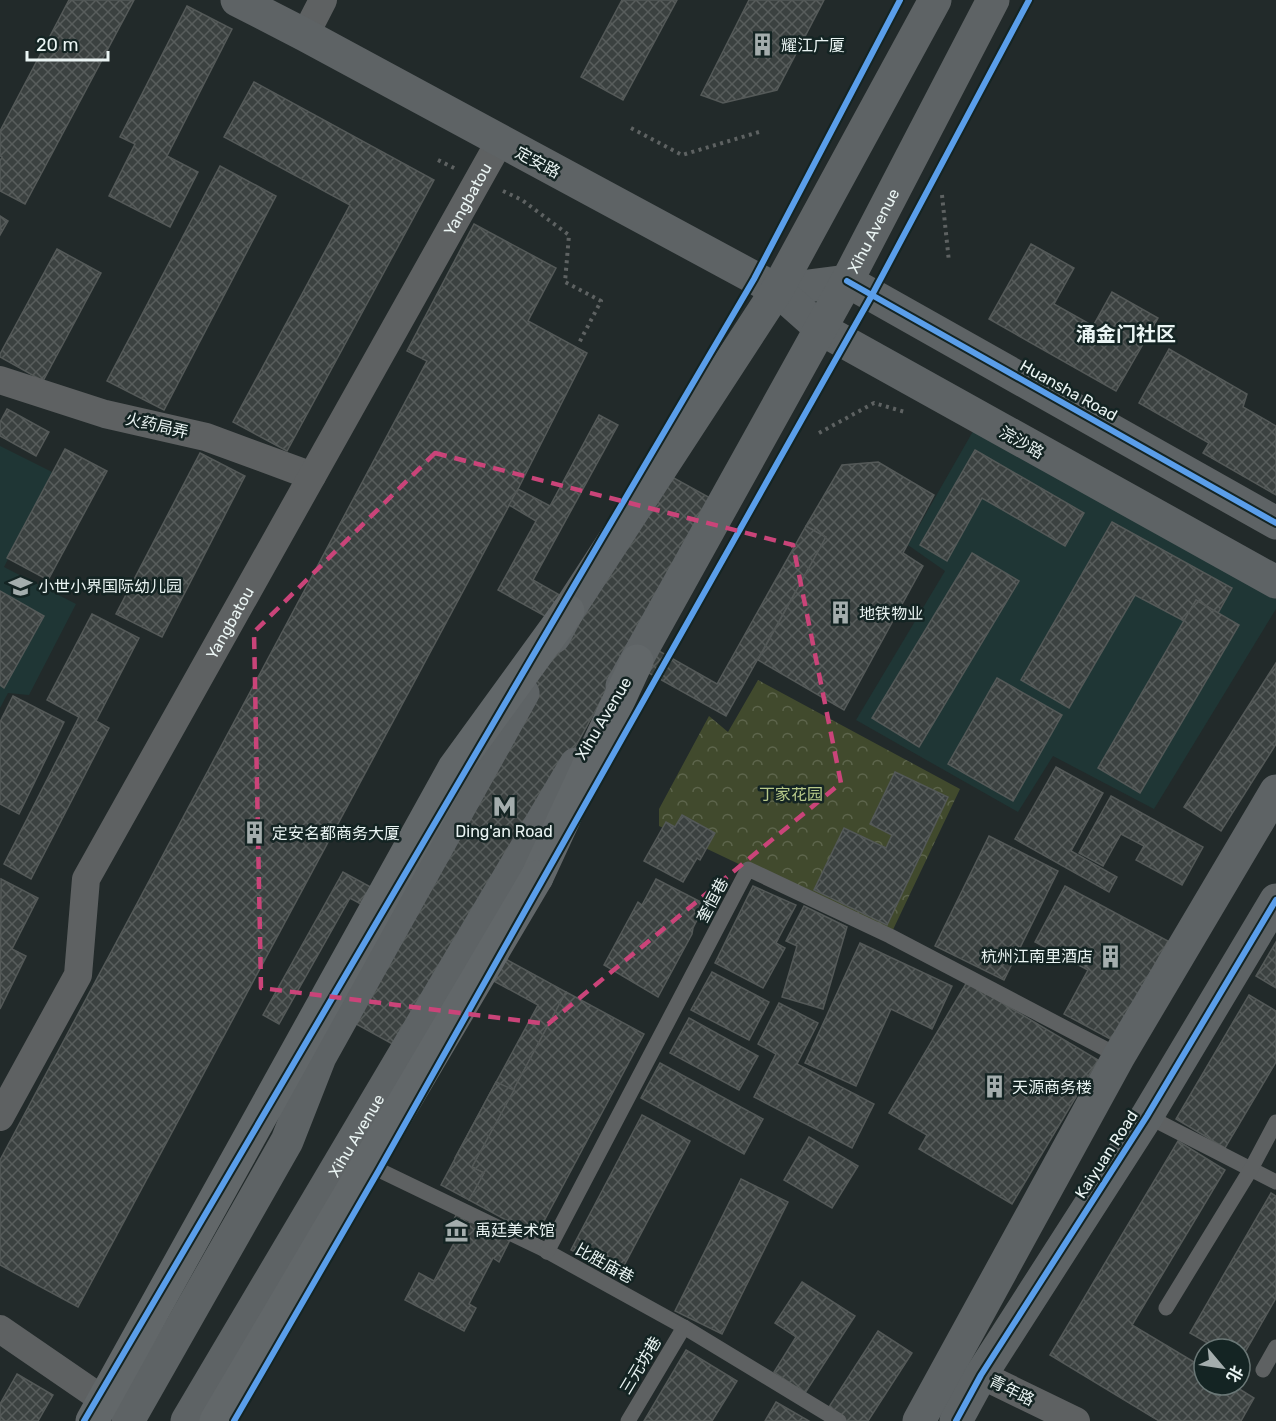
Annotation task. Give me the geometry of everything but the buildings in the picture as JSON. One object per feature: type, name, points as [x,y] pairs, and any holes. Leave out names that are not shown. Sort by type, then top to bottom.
[{"type":"highway","points":[[95,1409],[454,768],[568,611]]},
{"type":"highway","points":[[216,1421],[537,877],[637,661]]},
{"type":"main road","name":"定安路","points":[[237,0],[777,290]]},
{"type":"main road","points":[[128,1421],[287,1141],[320,1057],[568,611],[777,290],[935,0]]},
{"type":"main road","name":"Xihu Avenue","points":[[187,1421],[637,661],[847,282],[993,0]]},
{"type":"main road","points":[[777,290],[847,282]]},
{"type":"main road","name":"Huansha Road","points":[[847,282],[1276,523]]},
{"type":"main road","name":"浣沙路","points":[[777,290],[821,329],[1276,582]]},
{"type":"main road","name":"Kaiyuan Road","points":[[919,1421],[1119,1056],[1276,791]]},
{"type":"main road","name":"Kaiyuan Road","points":[[956,1421],[981,1375],[1147,1116],[1276,900]]},
{"type":"street","points":[[305,35],[323,0]]},
{"type":"street","name":"Yangbatou","points":[[0,1117],[78,975],[86,879],[500,141]]},
{"type":"street","name":"火药局弄","points":[[0,380],[105,414],[206,437],[312,476]]},
{"type":"street","points":[[0,1329],[95,1409]]},
{"type":"street","name":"青年路","points":[[981,1375],[1076,1421]]},
{"type":"lane","name":"奎恒巷","points":[[548,1252],[748,868],[890,936],[1119,1056]]},
{"type":"lane","points":[[1147,1116],[1276,1182]]},
{"type":"lane","points":[[1166,1308],[1251,1169],[1276,1122]]},
{"type":"lane","name":"比胜庙巷","points":[[343,1158],[379,1170],[548,1252],[684,1327],[839,1421]]},
{"type":"lane","name":"三元坊巷","points":[[628,1421],[684,1327]]},
{"type":"lane","points":[[1263,1370],[1276,1347]]},
{"type":"path","points":[[631,128],[682,155],[759,132]]},
{"type":"path","points":[[438,160],[522,200],[568,235],[565,282],[601,301],[579,343]]},
{"type":"path","points":[[942,195],[949,262]]},
{"type":"path","points":[[819,433],[874,403]]},
{"type":"highlighted area","points":[[435,453],[793,545],[841,783],[548,1024],[261,988],[254,632]]},
{"type":"shaded area","points":[[980,419],[1276,582],[1276,609],[1154,809],[1053,756],[1018,812],[856,720],[945,571],[908,545]]},
{"type":"shaded area","name":"小世小界国际幼儿园","points":[[0,446],[52,472],[4,567],[76,604],[29,695],[8,693],[0,708]]},
{"type":"green space","name":"丁家花园","points":[[758,680],[960,789],[890,936],[659,826],[659,809],[709,716],[728,732]]},
{"type":"cycle path","points":[[84,1421],[754,279],[900,0]]},
{"type":"cycle path","points":[[234,1421],[379,1170],[872,295],[1029,0]]},
{"type":"cycle path","points":[[847,281],[1276,523]]},
{"type":"cycle path","points":[[956,1421],[981,1375],[1147,1116],[1276,900]]},
{"type":"place","name":"耀江广厦","points":[[763,45]]},
{"type":"place","name":"小世小界国际幼儿园","points":[[20,586]]},
{"type":"place","name":"地铁物业","points":[[841,613]]},
{"type":"place","name":"Ding'an Road","points":[[504,806]]},
{"type":"place","name":"定安名都商务大厦","points":[[254,833]]},
{"type":"place","name":"杭州江南里酒店","points":[[1111,956]]},
{"type":"place","name":"天源商务楼","points":[[994,1087]]},
{"type":"place","name":"禹廷美术馆","points":[[457,1230]]},
{"type":"district","name":"涌金门社区","points":[[1126,334]]}]
